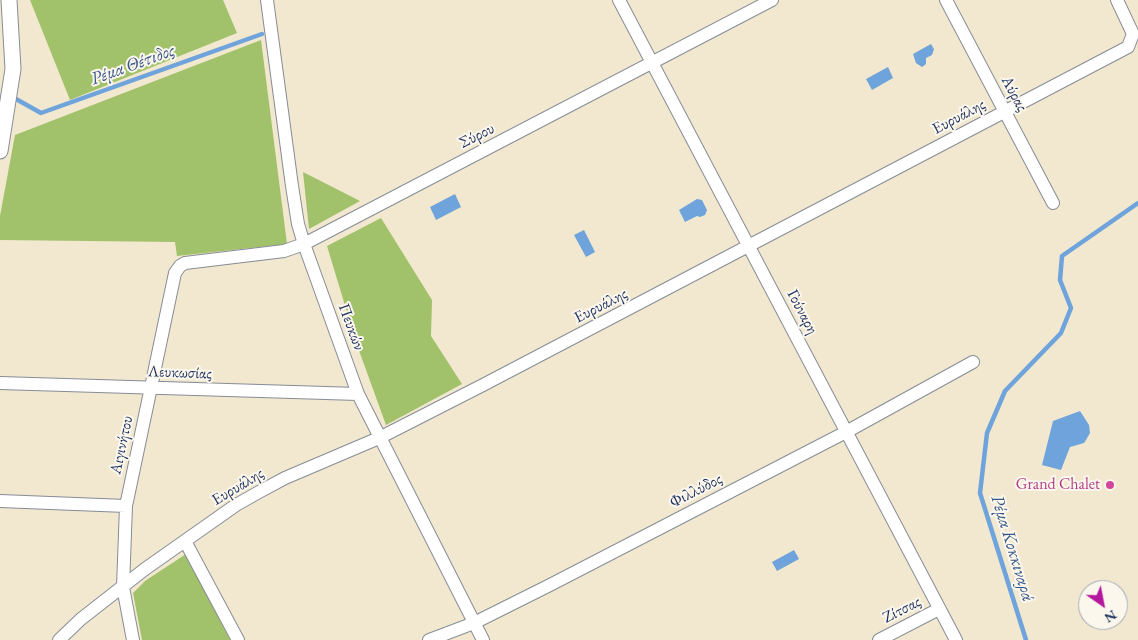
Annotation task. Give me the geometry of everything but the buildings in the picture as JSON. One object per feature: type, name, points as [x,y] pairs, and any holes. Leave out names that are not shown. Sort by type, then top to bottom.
[{"type":"street","points":[[0,151],[3,114],[13,69],[9,0]]},
{"type":"street","name":"Πευκών","points":[[267,0],[292,186],[298,224],[304,244],[358,394],[483,640]]},
{"type":"street","name":"Γούναρη","points":[[619,0],[956,640]]},
{"type":"street","name":"Σύρου","points":[[185,262],[284,251],[304,244],[653,64],[772,0]]},
{"type":"street","name":"Αύρας","points":[[946,0],[1053,203]]},
{"type":"street","name":"Ευρυάλης","points":[[59,640],[123,587],[185,541],[236,505],[276,482],[379,438],[749,247],[1005,110],[1128,47],[1133,34],[1116,0]]},
{"type":"street","name":"Αιγινήτου","points":[[133,640],[123,587],[126,506],[175,273],[185,262]]},
{"type":"street","name":"Φιλλύδος","points":[[430,640],[474,623],[846,432],[973,362]]},
{"type":"street","name":"Λευκωσίας","points":[[0,383],[358,394]]},
{"type":"street","points":[[0,501],[126,506]]},
{"type":"street","points":[[185,541],[238,640]]},
{"type":"street","name":"Ζίτσας","points":[[879,640],[939,609]]},
{"type":"green space","points":[[30,0],[223,0],[237,33],[70,100]]},
{"type":"green space","points":[[261,40],[287,244],[177,256],[175,242],[0,240],[0,216],[15,135]]},
{"type":"green space","points":[[303,172],[360,201],[309,229]]},
{"type":"green space","points":[[381,218],[432,300],[431,336],[462,384],[386,425],[357,345],[327,246]]},
{"type":"green space","points":[[186,554],[230,640],[142,640],[133,593],[145,581]]},
{"type":"water","points":[[931,44],[934,49],[932,55],[926,58],[926,64],[922,67],[916,63],[913,54]]},
{"type":"water","points":[[888,67],[893,78],[872,90],[866,79]]},
{"type":"water","points":[[455,194],[461,207],[436,220],[430,207]]},
{"type":"water","points":[[697,199],[702,200],[707,210],[705,215],[697,216],[685,222],[679,210]]},
{"type":"water","points":[[584,230],[595,252],[586,257],[574,235]]},
{"type":"water","points":[[1080,411],[1089,425],[1090,433],[1084,443],[1070,447],[1061,470],[1042,465],[1053,421]]},
{"type":"water","points":[[794,550],[799,559],[777,571],[772,562]]},
{"type":"waterway","name":"Ρέμα Θέτιδος","points":[[16,99],[41,113],[262,34]]},
{"type":"waterway","name":"Ρέμα Κοκκιναρά","points":[[1026,640],[980,493],[987,433],[1005,391],[1061,333],[1071,308],[1060,280],[1062,256],[1138,203]]},
{"type":"place","name":"Grand Chalet","points":[[1110,485]]}]
